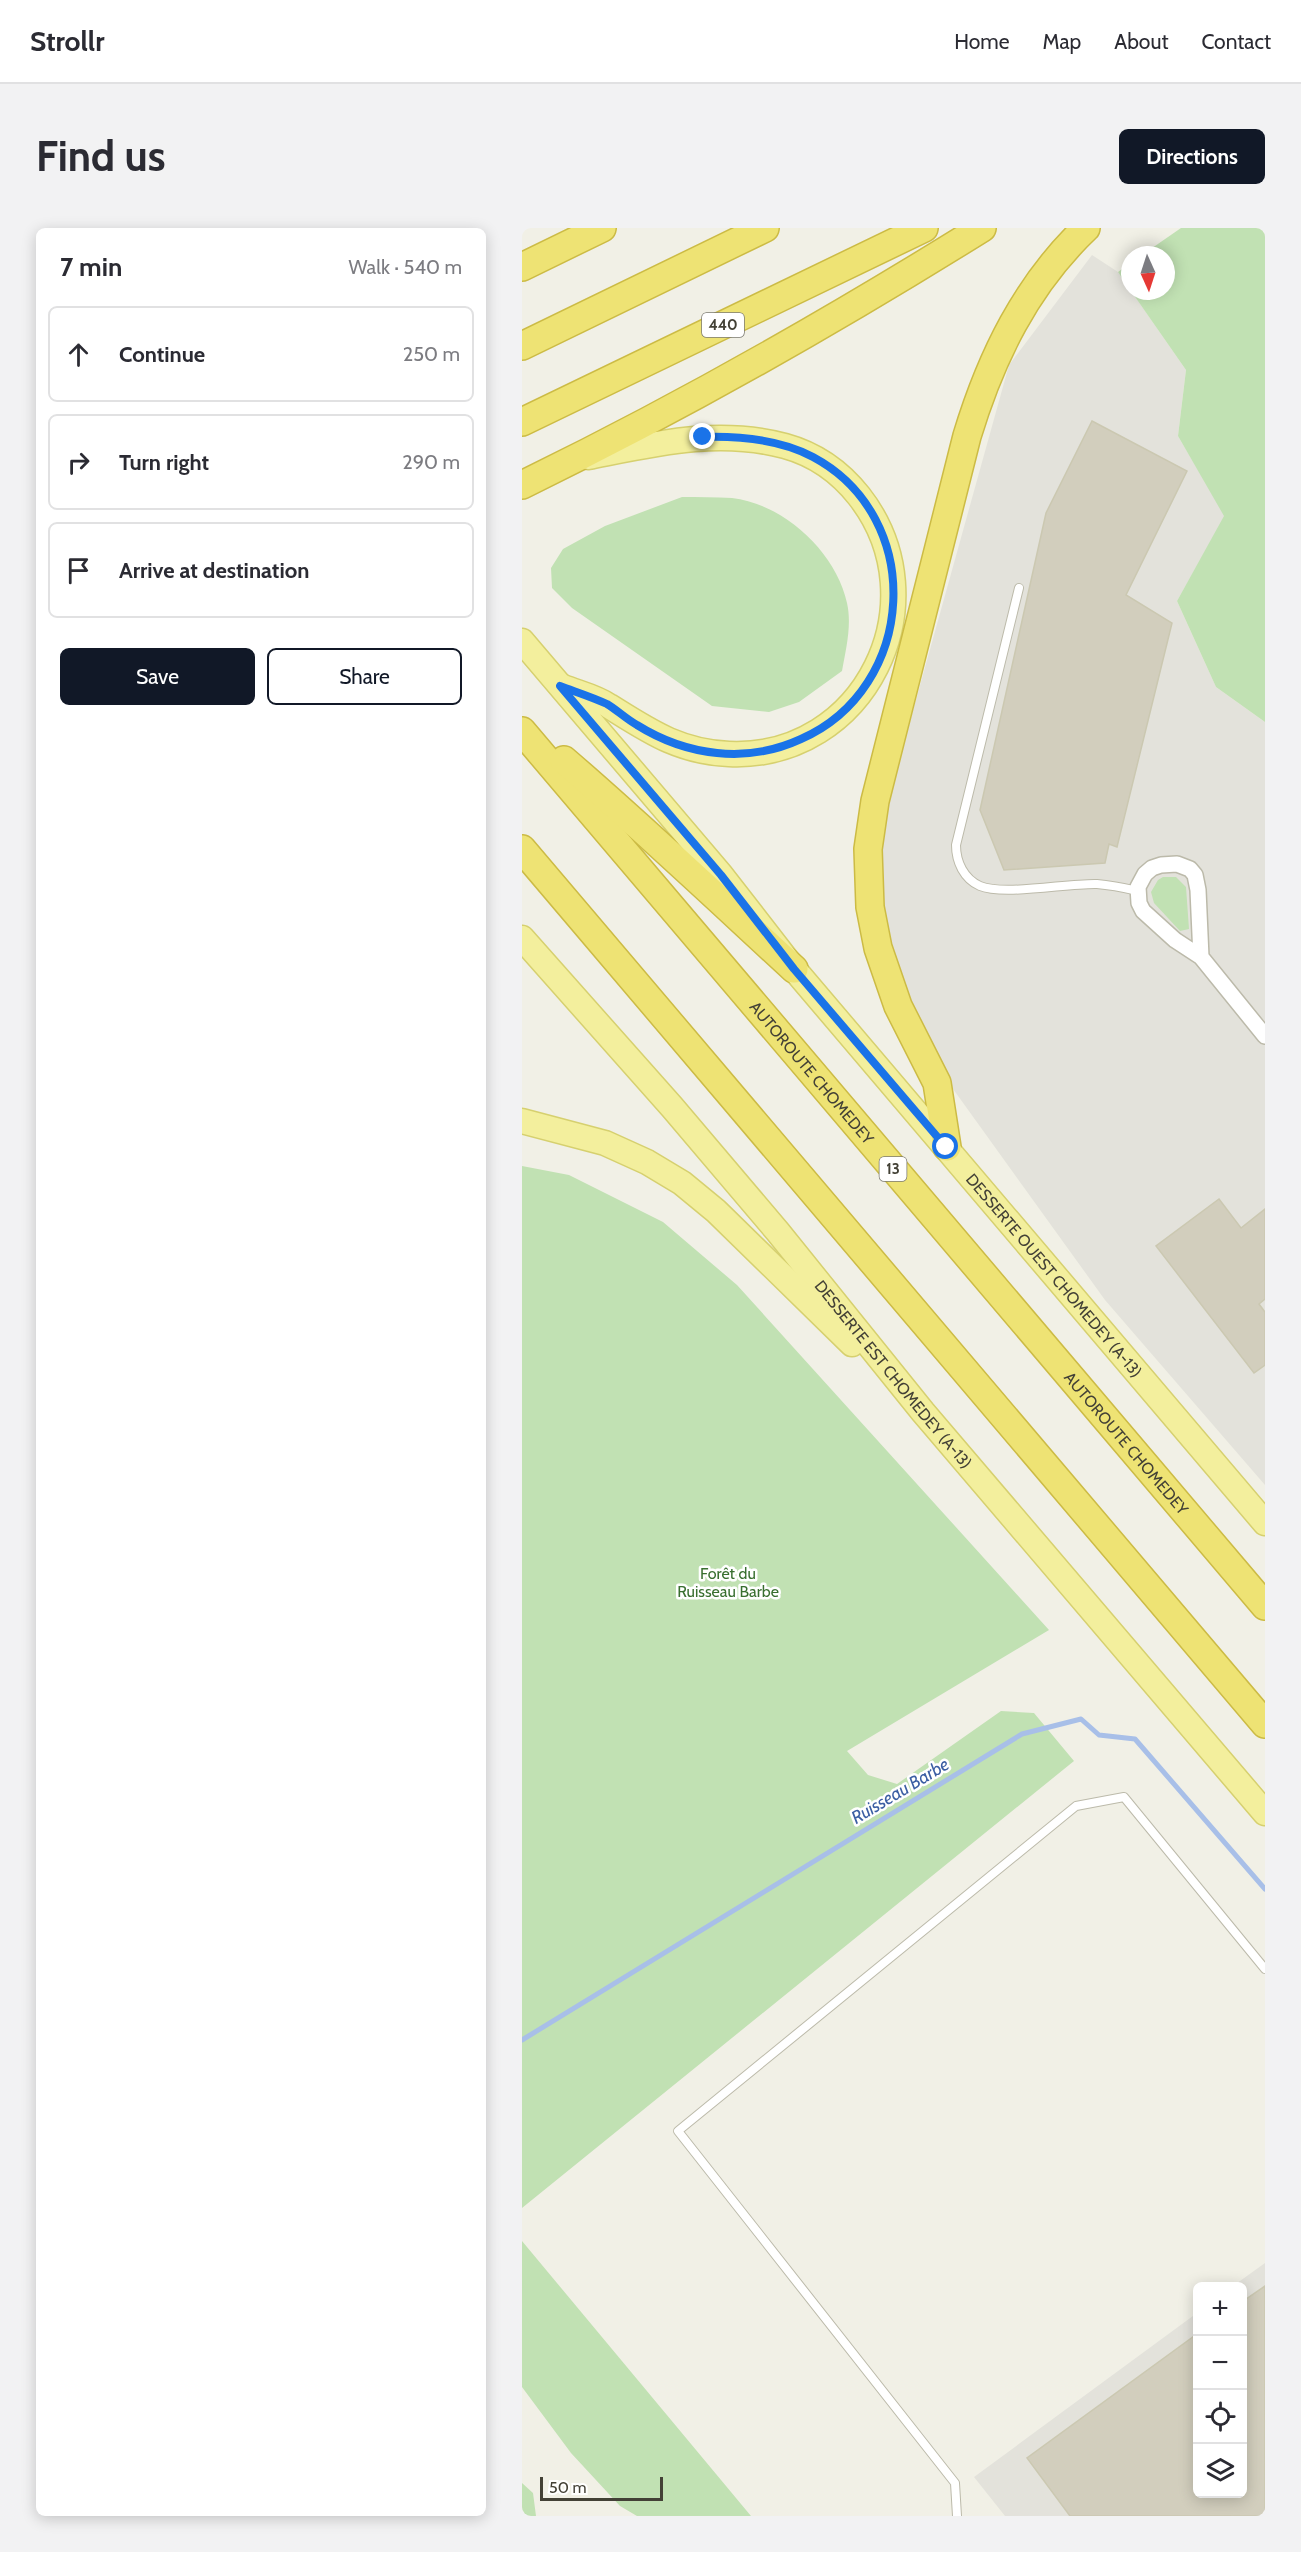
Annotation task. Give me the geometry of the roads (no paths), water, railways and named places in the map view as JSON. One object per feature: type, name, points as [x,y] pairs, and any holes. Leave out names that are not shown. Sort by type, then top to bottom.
[{"type":"highway","points":[[522,267],[602,228]]},
{"type":"highway","points":[[522,346],[765,228]]},
{"type":"highway","name":"440","points":[[522,422],[924,228]]},
{"type":"highway","points":[[522,485],[812,332],[982,228]]},
{"type":"highway","points":[[946,1147],[937,1083],[902,1014],[878,948],[868,886],[869,833],[897,712],[980,393],[998,350],[1021,309],[1048,270],[1086,228]]},
{"type":"highway","points":[[522,724],[648,832],[794,969]]},
{"type":"highway","name":"AUTOROUTE CHOMEDEY","points":[[522,731],[1265,1606]]},
{"type":"highway","points":[[522,849],[1265,1724]]},
{"type":"main road","points":[[560,686],[607,704],[654,734],[685,747],[730,754],[764,752],[795,742],[817,731],[836,718],[858,697],[876,670],[883,654],[892,623],[893,606],[892,570],[888,552],[873,517],[854,489],[842,477],[801,451],[753,439],[720,437],[673,441],[571,461]]},
{"type":"main road","name":"DESSERTE OUEST CHOMEDEY (A-13)","points":[[522,641],[721,875],[794,969],[1265,1523]]},
{"type":"main road","name":"DESSERTE EST CHOMEDEY (A-13)","points":[[522,938],[672,1107],[778,1232],[923,1412],[1265,1813]]},
{"type":"main road","points":[[522,1121],[605,1143],[647,1162],[682,1183],[716,1211],[923,1412]]},
{"type":"street","points":[[1201,957],[1198,890],[1195,875],[1190,869],[1177,864],[1161,865],[1145,874],[1138,891],[1139,903],[1149,918],[1175,940],[1201,957],[1265,1036]]},
{"type":"lane","points":[[1019,588],[956,845],[959,865],[965,875],[982,887],[1010,889],[1097,884],[1138,891]]},
{"type":"lane","points":[[957,2516],[955,2483],[678,2131],[1076,1806],[1124,1797],[1265,1969]]},
{"type":"waterway","name":"Ruisseau Barbe","points":[[522,2040],[1022,1734],[1081,1719],[1099,1735],[1135,1739],[1265,1889]]},
{"type":"park label","name":"Forêt du Ruisseau Barbe","points":[[728,1582]]}]
